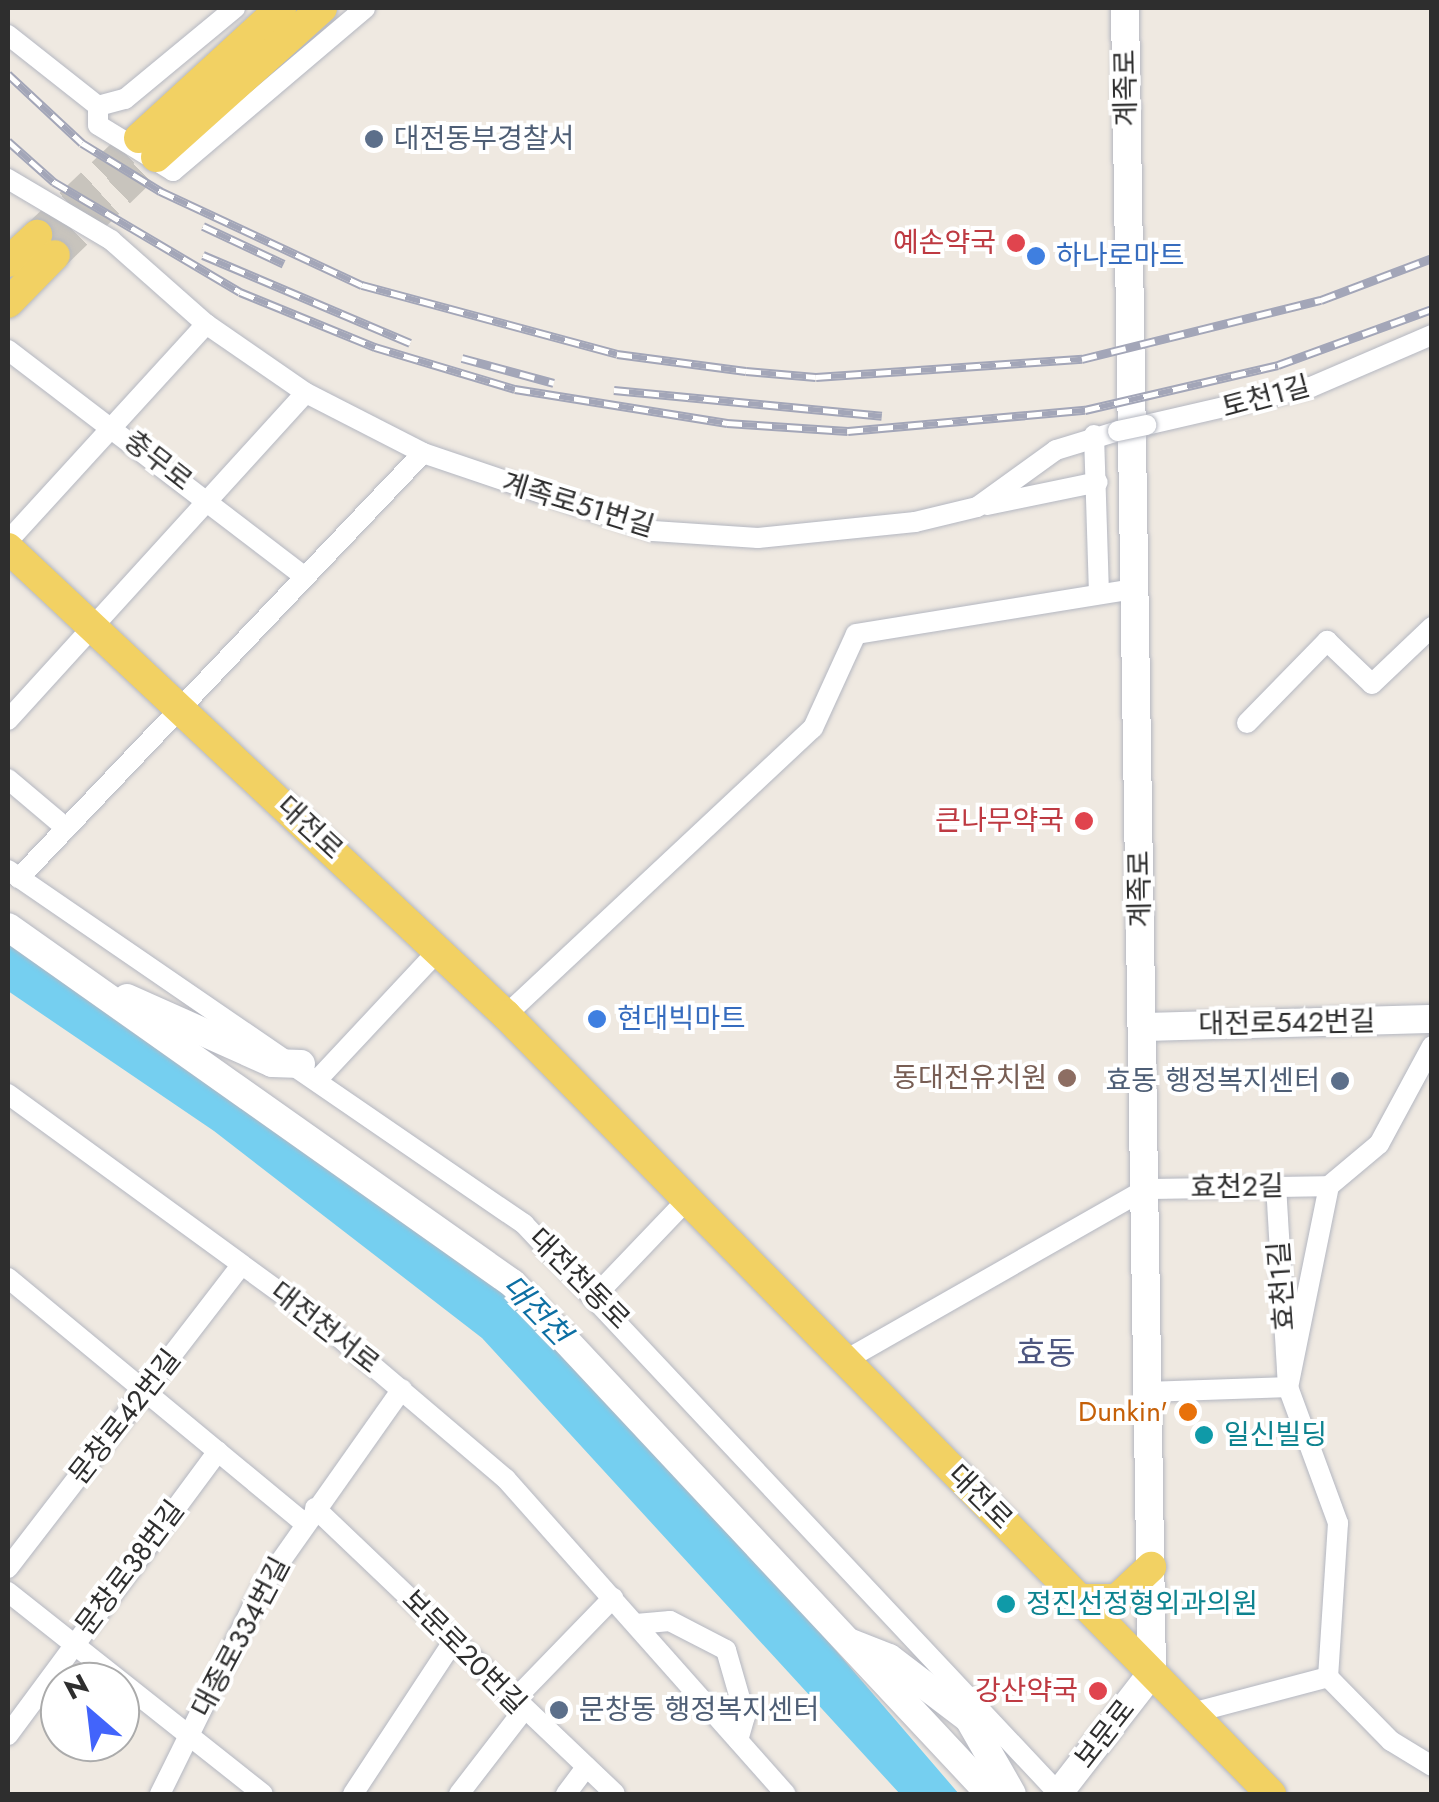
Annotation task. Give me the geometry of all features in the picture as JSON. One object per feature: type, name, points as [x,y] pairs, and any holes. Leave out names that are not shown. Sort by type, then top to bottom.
[{"type":"main road","points":[[281,8],[148,148],[322,8]]},
{"type":"main road","name":"계족로","points":[[1125,8],[1152,1672]]},
{"type":"main road","points":[[8,262],[46,245],[8,303]]},
{"type":"main road","name":"대전로","points":[[8,544],[506,1015],[1271,1794]]},
{"type":"main road","points":[[8,926],[54,963],[497,1270],[990,1794]]},
{"type":"main road","points":[[54,963],[189,1029],[272,1064],[310,1071]]},
{"type":"main road","name":"대전로542번길","points":[[1142,1027],[1432,1020]]},
{"type":"main road","points":[[1081,1598],[1117,1599],[1150,1567]]},
{"type":"main road","points":[[841,1639],[889,1658],[975,1714],[1012,1794]]},
{"type":"main road","name":"보문로","points":[[1059,1794],[1152,1672]]},
{"type":"street","points":[[98,115],[125,99],[235,8]]},
{"type":"street","points":[[8,35],[98,115],[173,172],[365,8]]},
{"type":"street","name":"계족로51번길","points":[[8,179],[111,240],[206,324],[306,393],[424,453],[653,531],[758,538],[977,507],[1056,450],[1094,435]]},
{"type":"street","name":"대전로","points":[[8,544],[206,324]]},
{"type":"street","name":"토천1길","points":[[1094,435],[1311,387],[1432,336]]},
{"type":"street","name":"충무로","points":[[8,350],[115,426],[305,576]]},
{"type":"street","points":[[8,720],[306,393]]},
{"type":"street","points":[[1094,435],[1100,594]]},
{"type":"street","points":[[13,874],[66,828],[424,453]]},
{"type":"street","points":[[977,507],[1098,482]]},
{"type":"street","points":[[506,1015],[812,728],[856,634],[1134,589]]},
{"type":"street","points":[[1247,723],[1327,640],[1372,684],[1432,627]]},
{"type":"street","points":[[8,779],[66,828]]},
{"type":"street","name":"대전천동로","points":[[13,874],[310,1071],[524,1224],[597,1294],[975,1714],[1059,1794]]},
{"type":"street","points":[[310,1071],[439,950]]},
{"type":"street","points":[[1432,1046],[1379,1144],[1329,1186],[1288,1387],[1338,1523],[1328,1677],[1391,1742],[1432,1766]]},
{"type":"street","name":"대전천서로","points":[[8,1094],[402,1388],[506,1478],[786,1794]]},
{"type":"street","name":"효천1길","points":[[1276,1186],[1288,1387]]},
{"type":"street","name":"효천2길","points":[[1144,1188],[1329,1186]]},
{"type":"street","points":[[844,1361],[1144,1188]]},
{"type":"street","points":[[597,1294],[686,1202]]},
{"type":"street","name":"문창로42번길","points":[[8,1568],[241,1265]]},
{"type":"street","name":"보문로20번길","points":[[8,1278],[218,1450],[310,1516],[454,1640],[615,1794]]},
{"type":"street","points":[[1148,1392],[1288,1387]]},
{"type":"street","name":"대종로334번길","points":[[160,1794],[310,1516],[402,1388]]},
{"type":"street","name":"문창로38번길","points":[[8,1734],[218,1450]]},
{"type":"street","points":[[8,1592],[191,1733],[263,1794]]},
{"type":"street","points":[[459,1794],[519,1705],[612,1598]]},
{"type":"street","points":[[636,1624],[670,1620],[732,1645],[745,1716],[738,1740]]},
{"type":"street","points":[[353,1794],[454,1640]]},
{"type":"street","points":[[1192,1714],[1328,1677]]},
{"type":"street","points":[[566,1794],[586,1767]]},
{"type":"water","name":"대전천","points":[[8,943],[502,1290],[783,1589],[959,1794],[900,1794],[482,1338],[214,1131],[8,991]]},
{"type":"tunnel","points":[[37,235],[139,138]]},
{"type":"tunnel","points":[[55,255],[156,157]]},
{"type":"railway","points":[[8,74],[82,143],[160,191],[362,285],[617,354],[746,371],[816,377],[1082,359],[1321,300],[1432,258]]},
{"type":"railway","points":[[8,141],[54,182],[240,292],[375,347],[515,389],[727,423],[848,431],[1085,410],[1278,365],[1432,309]]},
{"type":"railway","points":[[203,226],[284,264]]},
{"type":"railway","points":[[203,255],[410,343]]},
{"type":"railway","points":[[462,358],[554,383]]},
{"type":"railway","points":[[614,390],[882,416]]},
{"type":"place","name":"대전동부경찰서","points":[[374,139]]},
{"type":"place","name":"예손약국","points":[[1016,243]]},
{"type":"place","name":"하나로마트","points":[[1036,256]]},
{"type":"place","name":"큰나무약국","points":[[1084,821]]},
{"type":"place","name":"현대빅마트","points":[[597,1019]]},
{"type":"place","name":"동대전유치원","points":[[1067,1078]]},
{"type":"place","name":"효동 행정복지센터","points":[[1340,1081]]},
{"type":"place","name":"Dunkin'","points":[[1188,1412]]},
{"type":"place","name":"일신빌딩","points":[[1204,1435]]},
{"type":"place","name":"정진선정형외과의원","points":[[1006,1604]]},
{"type":"place","name":"강산약국","points":[[1098,1691]]},
{"type":"place","name":"문창동 행정복지센터","points":[[559,1710]]},
{"type":"district","name":"효동","points":[[1046,1353]]}]
